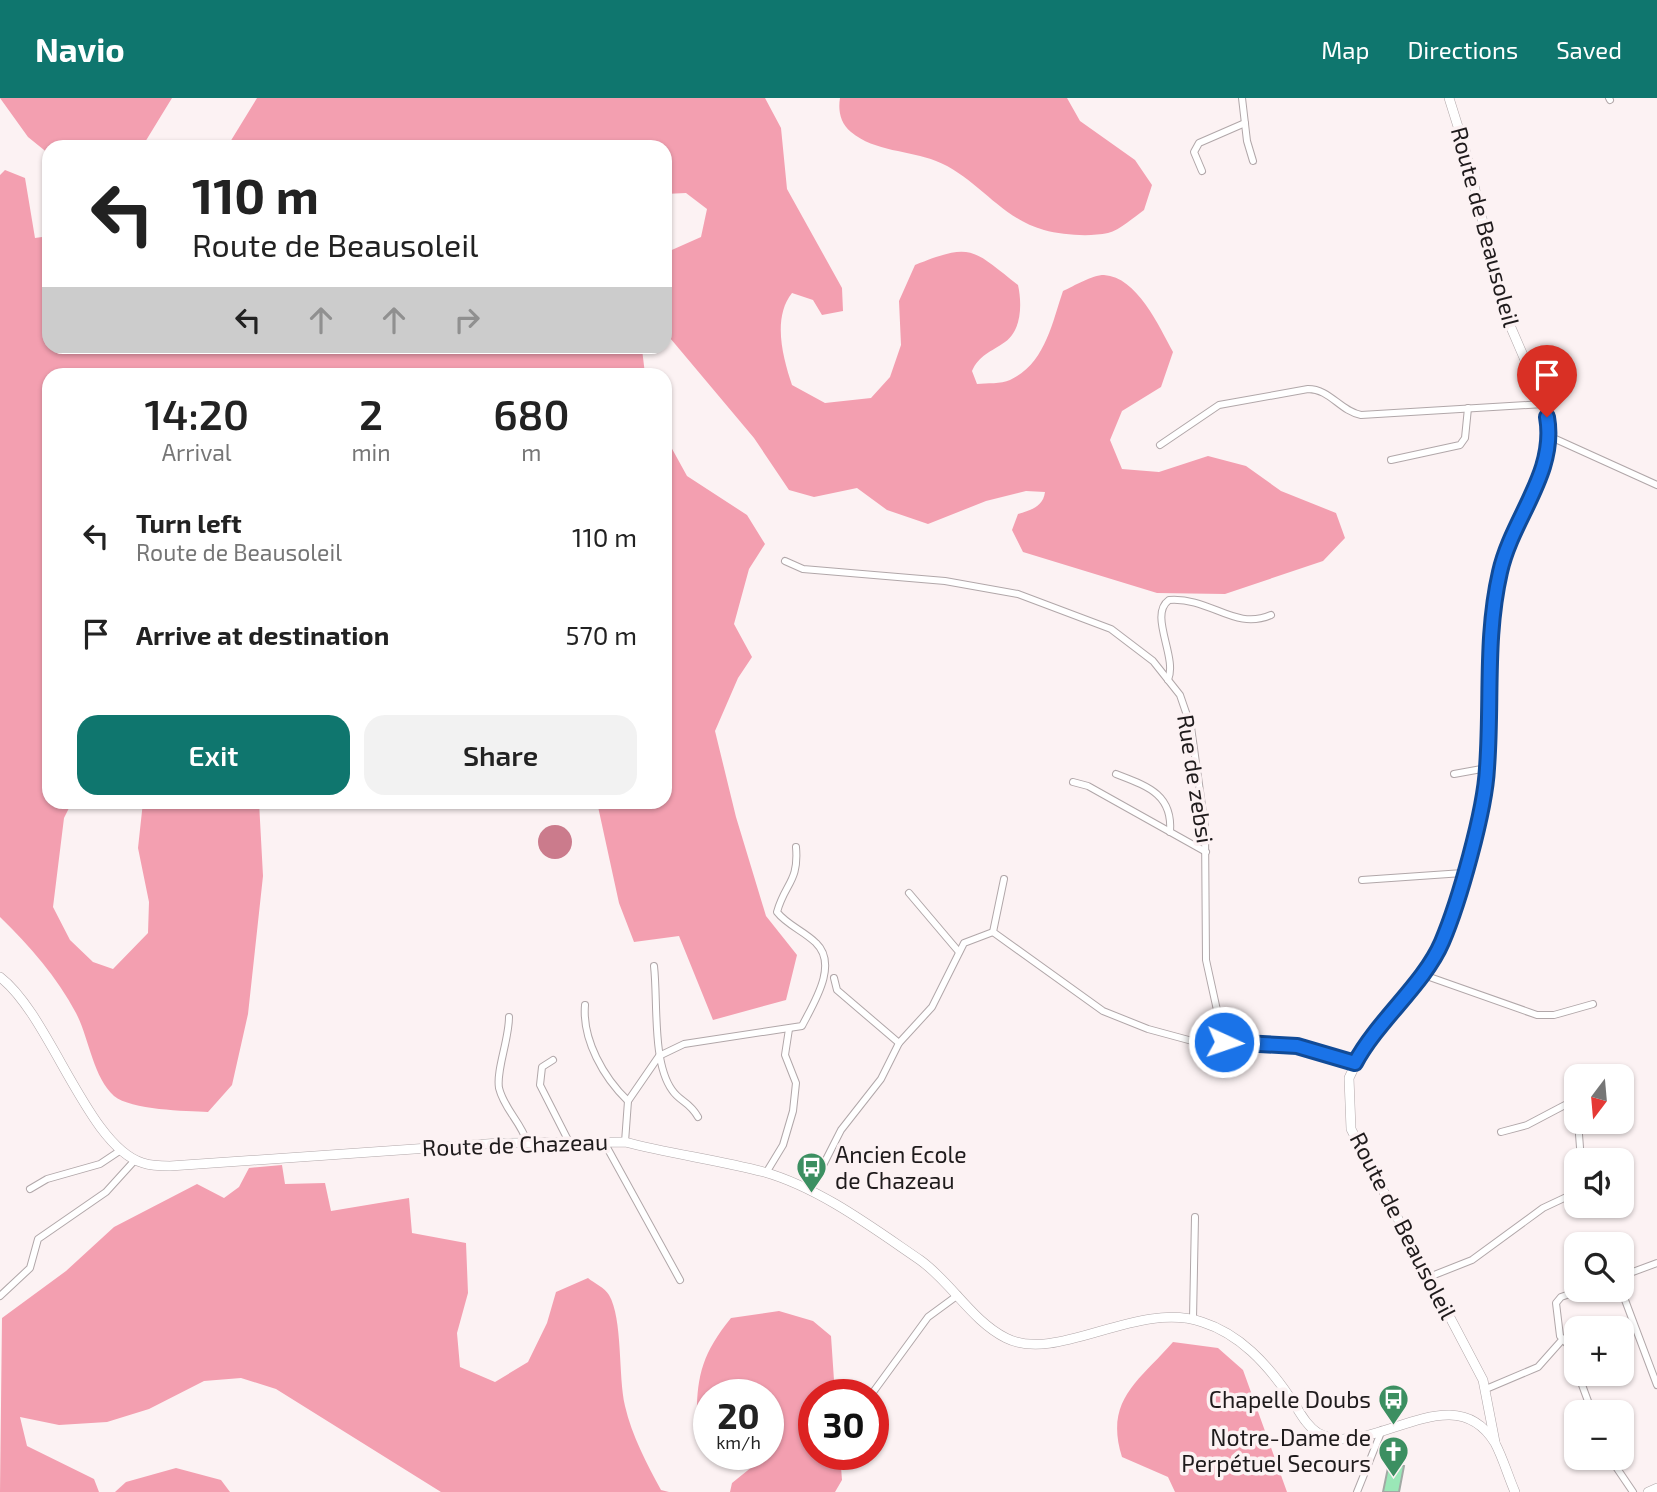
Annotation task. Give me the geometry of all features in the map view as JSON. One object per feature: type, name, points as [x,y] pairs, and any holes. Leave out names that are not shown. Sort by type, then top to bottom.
[{"type":"main road","name":"Route de Beausoleil","points":[[1449,98],[1465,149],[1506,316],[1544,404],[1551,437],[1538,484],[1511,532],[1496,594],[1488,643],[1488,768],[1463,873],[1443,939],[1421,974],[1367,1040],[1349,1078],[1351,1129],[1486,1389],[1495,1444]]},
{"type":"main road","name":"Route de Chazeau","points":[[0,977],[20,995],[80,1097],[121,1150],[135,1160],[170,1166],[527,1142],[603,1140],[625,1142],[766,1173],[810,1191],[926,1264],[1000,1334],[1026,1343],[1080,1336],[1159,1315],[1193,1319],[1214,1326],[1249,1348],[1272,1373],[1306,1422],[1317,1432],[1348,1439],[1434,1416],[1459,1417],[1480,1427],[1495,1444],[1515,1492]]},
{"type":"main road","points":[[1648,1492],[1657,1488]]},
{"type":"street","points":[[1242,98],[1253,161]]},
{"type":"street","points":[[1202,171],[1194,152],[1199,143],[1245,122]]},
{"type":"street","points":[[1160,445],[1219,405],[1308,389],[1319,389],[1354,414],[1361,415],[1468,408],[1504,409],[1544,404]]},
{"type":"street","points":[[1391,460],[1460,445],[1465,438],[1468,408]]},
{"type":"street","points":[[1551,437],[1657,485]]},
{"type":"street","name":"Rue de zebsi","points":[[785,561],[803,569],[945,581],[1018,594],[1111,629],[1153,661],[1180,695],[1191,727],[1206,852],[1206,960],[1224,1042]]},
{"type":"street","points":[[1168,680],[1172,669],[1161,609],[1169,600],[1200,602],[1250,622],[1271,615]]},
{"type":"street","points":[[1454,774],[1488,768]]},
{"type":"street","points":[[1116,774],[1151,789],[1169,810],[1170,832]]},
{"type":"street","points":[[1073,782],[1088,786],[1206,852]]},
{"type":"street","points":[[625,1142],[628,1101],[659,1056],[684,1044],[802,1026],[823,984],[825,962],[819,945],[776,912],[781,896],[794,880],[797,868],[796,847]]},
{"type":"street","points":[[1362,880],[1463,873]]},
{"type":"street","points":[[993,932],[1004,879]]},
{"type":"street","points":[[909,893],[959,952]]},
{"type":"street","points":[[993,932],[1103,1011],[1148,1029],[1196,1042],[1297,1046],[1355,1063]]},
{"type":"street","points":[[810,1191],[841,1129],[881,1079],[899,1044],[932,1007],[964,943],[993,932]]},
{"type":"street","points":[[654,966],[659,1056],[671,1090],[690,1104],[698,1117]]},
{"type":"street","points":[[1421,974],[1537,1014],[1554,1015],[1593,1004]]},
{"type":"street","points":[[834,978],[838,990],[899,1044]]},
{"type":"street","points":[[585,1005],[587,1032],[593,1048],[613,1087],[628,1101]]},
{"type":"street","points":[[509,1017],[509,1037],[498,1084],[502,1098],[523,1126],[527,1142]]},
{"type":"street","points":[[766,1173],[783,1145],[793,1111],[796,1083],[785,1055],[789,1029]]},
{"type":"street","points":[[553,1060],[542,1067],[540,1085],[568,1140]]},
{"type":"street","points":[[1501,1132],[1527,1125],[1564,1106]]},
{"type":"street","points":[[603,1140],[680,1280]]},
{"type":"street","points":[[30,1189],[47,1178],[100,1164],[121,1150]]},
{"type":"street","points":[[0,1296],[30,1268],[38,1239],[106,1192],[135,1160]]},
{"type":"street","points":[[1429,1277],[1472,1260],[1544,1208],[1564,1198]]},
{"type":"street","points":[[1193,1319],[1195,1217]]},
{"type":"street","points":[[1634,1272],[1657,1263]]},
{"type":"street","points":[[883,1379],[928,1317],[958,1295]]},
{"type":"street","points":[[1486,1389],[1538,1367],[1562,1339],[1557,1325],[1558,1299],[1564,1297]]},
{"type":"street","points":[[1626,1302],[1657,1385]]},
{"type":"street","points":[[1357,1492],[1382,1430]]},
{"type":"street","points":[[1618,1470],[1633,1492]]},
{"type":"shaded area","points":[[0,98],[172,98],[146,140],[42,140],[42,148],[28,137]]},
{"type":"shaded area","points":[[257,98],[765,98],[781,128],[787,189],[842,288],[843,311],[822,315],[813,300],[792,293],[786,303],[782,314],[781,338],[792,385],[825,403],[871,398],[890,377],[901,345],[899,301],[915,265],[949,253],[971,253],[980,257],[1018,285],[1020,308],[1015,331],[1005,342],[978,361],[972,371],[977,384],[1010,380],[1032,364],[1046,342],[1063,291],[1099,275],[1116,278],[1127,284],[1146,304],[1173,352],[1161,387],[1122,411],[1110,440],[1122,469],[1159,472],[1208,456],[1246,466],[1281,491],[1336,513],[1345,538],[1323,561],[1225,594],[1157,593],[1023,552],[1012,530],[1018,514],[1039,504],[1045,492],[1026,491],[986,501],[928,524],[887,510],[857,488],[814,497],[789,490],[754,438],[672,340],[672,250],[701,237],[707,209],[686,193],[672,194],[672,140],[231,140]]},
{"type":"shaded area","points":[[840,98],[1067,98],[1080,121],[1135,160],[1152,185],[1144,210],[1117,229],[1101,234],[1059,233],[1029,225],[1002,208],[951,168],[926,157],[881,147],[860,139],[842,120]]},
{"type":"shaded area","points":[[5,170],[25,178],[35,238],[42,237],[42,354],[643,354],[644,368],[42,368],[42,809],[68,809],[64,818],[53,907],[70,940],[93,962],[113,969],[148,933],[149,902],[138,848],[142,809],[259,809],[263,876],[248,1014],[232,1085],[208,1112],[145,1107],[114,1096],[101,1079],[81,1023],[69,1000],[42,962],[0,917],[0,175]]},
{"type":"shaded area","points":[[672,449],[687,476],[747,515],[765,544],[749,569],[734,624],[752,657],[738,678],[715,731],[736,817],[766,916],[797,955],[786,1000],[713,1020],[679,936],[634,942],[619,903],[599,809],[672,809]]},
{"type":"shaded area","points":[[555,825],[567,830],[572,842],[567,854],[555,859],[543,854],[538,842],[543,830]]},
{"type":"shaded area","points":[[282,1165],[285,1184],[325,1183],[331,1211],[409,1198],[412,1233],[466,1243],[468,1293],[457,1333],[460,1367],[495,1382],[528,1362],[547,1323],[556,1292],[588,1278],[605,1290],[616,1318],[623,1394],[628,1417],[640,1450],[661,1490],[669,1492],[441,1492],[276,1389],[241,1378],[204,1381],[149,1409],[107,1422],[59,1425],[20,1417],[27,1446],[94,1479],[99,1492],[0,1492],[2,1318],[66,1271],[114,1227],[197,1184],[224,1198],[239,1187],[249,1168]]},
{"type":"shaded area","points":[[779,1311],[813,1321],[831,1336],[834,1379],[798,1379],[798,1470],[841,1470],[842,1480],[835,1492],[730,1492],[732,1483],[748,1470],[784,1470],[784,1379],[699,1379],[713,1344],[731,1318]]},
{"type":"shaded area","points":[[1173,1342],[1218,1348],[1243,1370],[1287,1492],[1175,1492],[1168,1477],[1122,1457],[1118,1437],[1121,1406],[1137,1380]]},
{"type":"shaded area","points":[[176,1468],[221,1480],[230,1492],[115,1492],[126,1482]]},
{"type":"building","name":"Notre-Dame de Perpétuel Secours","points":[[1389,1463],[1404,1466],[1399,1492],[1383,1492]]},
{"type":"place","name":"Ancien Ecole de Chazeau","points":[[812,1195]]},
{"type":"place","name":"Chapelle Doubs","points":[[1394,1427]]},
{"type":"place","name":"Notre-Dame de Perpétuel Secours","points":[[1394,1478]]},
{"type":"route","points":[[1224,1042],[1297,1046],[1355,1063],[1367,1040],[1438,951],[1472,840],[1488,768],[1488,643],[1500,570],[1511,532],[1538,484],[1545,463],[1551,437],[1547,417]]}]
